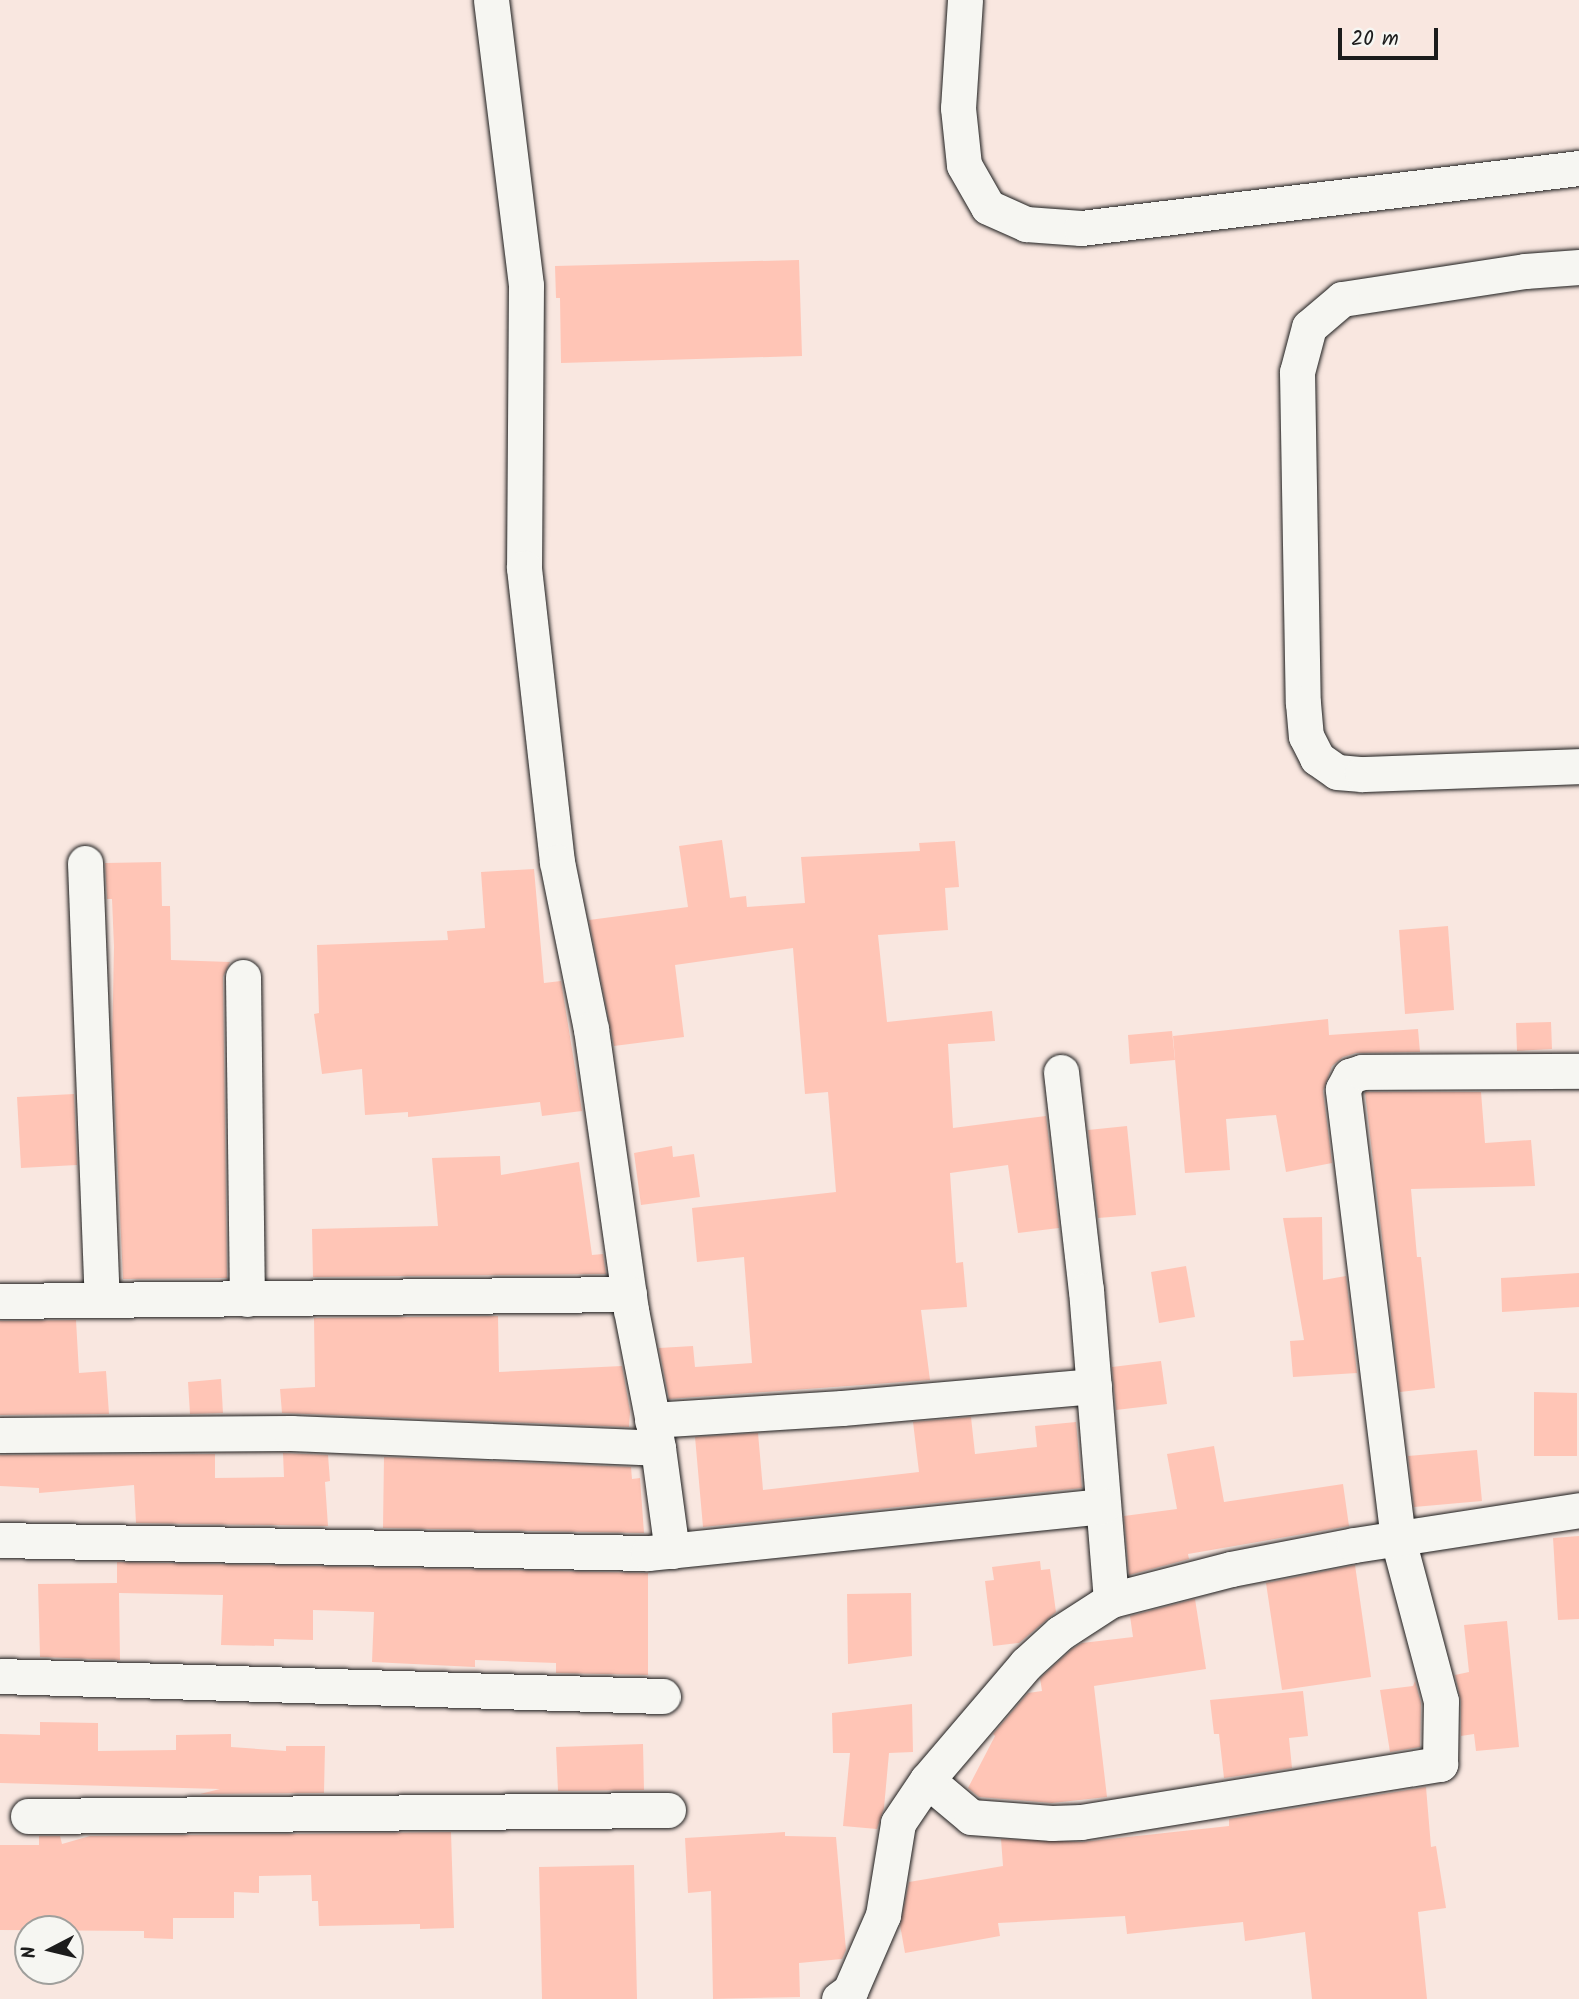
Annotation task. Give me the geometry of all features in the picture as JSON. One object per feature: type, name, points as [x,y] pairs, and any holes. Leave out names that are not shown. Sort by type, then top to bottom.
[{"type":"street","points":[[491,0],[526,285],[523,568],[557,862],[591,1029],[629,1294],[655,1434],[672,1551]]},
{"type":"street","points":[[965,0],[958,108],[964,165],[988,206],[1027,224],[1081,228],[1579,168]]},
{"type":"street","points":[[1579,267],[1525,271],[1342,299],[1309,327],[1297,372],[1303,703],[1306,736],[1317,758],[1337,772],[1362,774],[1579,766]]},
{"type":"street","points":[[85,863],[102,1300]]},
{"type":"street","points":[[243,977],[247,1299]]},
{"type":"street","points":[[927,1780],[971,1817],[1052,1823],[1081,1822],[1440,1764],[1441,1701],[1398,1539],[1343,1089],[1350,1076],[1362,1072],[1579,1071]]},
{"type":"street","points":[[1061,1072],[1086,1290],[1111,1600]]},
{"type":"street","points":[[0,1301],[629,1294]]},
{"type":"street","points":[[0,1435],[655,1434],[842,1408],[1094,1386]]},
{"type":"street","points":[[0,1540],[672,1551],[1103,1506]]},
{"type":"street","points":[[839,1999],[850,1991],[883,1914],[898,1823],[927,1780],[1026,1664],[1060,1633],[1111,1600],[1231,1569],[1579,1510]]},
{"type":"street","points":[[0,1675],[663,1696]]},
{"type":"street","points":[[28,1816],[668,1810]]},
{"type":"building","points":[[799,260],[802,356],[561,363],[560,298],[556,298],[555,266]]},
{"type":"building","points":[[722,840],[730,898],[746,896],[747,907],[805,903],[801,857],[920,851],[919,843],[955,841],[959,887],[945,888],[948,930],[878,935],[887,1022],[992,1011],[995,1041],[948,1044],[953,1128],[1046,1116],[1059,1228],[1018,1233],[1008,1165],[950,1173],[956,1263],[963,1262],[967,1307],[921,1310],[930,1380],[669,1399],[659,1348],[693,1346],[695,1367],[752,1363],[744,1257],[697,1262],[692,1208],[836,1192],[828,1092],[805,1094],[793,948],[675,965],[684,1037],[614,1046],[589,920],[688,907],[679,846]]},
{"type":"building","points":[[161,862],[162,906],[170,906],[171,960],[230,962],[223,977],[227,1278],[123,1279],[112,1045],[112,899],[107,899],[105,863]]},
{"type":"building","points":[[534,869],[544,983],[561,981],[582,1111],[542,1116],[540,1102],[408,1117],[408,1112],[365,1115],[362,1069],[322,1074],[314,1014],[319,1013],[317,945],[448,940],[447,931],[485,928],[481,872]]},
{"type":"building","points":[[1448,926],[1454,1010],[1405,1014],[1399,930]]},
{"type":"building","points":[[1328,1019],[1329,1035],[1418,1029],[1420,1052],[1356,1053],[1343,1057],[1332,1066],[1323,1091],[1332,1163],[1286,1172],[1276,1115],[1226,1119],[1230,1170],[1185,1173],[1173,1036]]},
{"type":"building","points":[[1551,1022],[1552,1049],[1517,1051],[1516,1023]]},
{"type":"building","points":[[1172,1031],[1175,1060],[1130,1064],[1128,1035]]},
{"type":"building","points":[[1365,1092],[1481,1092],[1485,1143],[1531,1140],[1535,1186],[1411,1189],[1417,1257],[1421,1257],[1435,1388],[1400,1392]]},
{"type":"building","points":[[74,1094],[77,1165],[21,1168],[17,1097]]},
{"type":"building","points":[[1127,1126],[1136,1215],[1098,1218],[1088,1130]]},
{"type":"building","points":[[672,1146],[673,1157],[694,1154],[700,1197],[641,1205],[634,1153]]},
{"type":"building","points":[[500,1156],[501,1175],[579,1162],[592,1255],[603,1254],[606,1274],[313,1277],[312,1229],[438,1226],[432,1158]]},
{"type":"building","points":[[1322,1217],[1323,1280],[1346,1276],[1357,1373],[1293,1377],[1290,1341],[1304,1340],[1283,1218]]},
{"type":"building","points":[[1186,1266],[1195,1317],[1159,1323],[1151,1272]]},
{"type":"building","points":[[1579,1273],[1579,1307],[1502,1312],[1501,1278]]},
{"type":"building","points":[[498,1316],[499,1372],[622,1366],[630,1411],[629,1427],[282,1413],[280,1389],[315,1387],[314,1318]]},
{"type":"building","points":[[76,1320],[79,1373],[106,1371],[109,1414],[0,1415],[0,1321]]},
{"type":"building","points":[[1161,1361],[1167,1404],[1116,1410],[1112,1367]]},
{"type":"building","points":[[221,1379],[223,1413],[190,1414],[188,1382]]},
{"type":"building","points":[[1534,1392],[1577,1393],[1577,1456],[1534,1456]]},
{"type":"building","points":[[971,1417],[975,1454],[1037,1447],[1035,1426],[1076,1422],[1082,1488],[703,1527],[695,1437],[758,1433],[763,1490],[919,1472],[913,1422]]},
{"type":"building","points":[[1214,1446],[1224,1502],[1343,1484],[1349,1526],[1188,1554],[1189,1559],[1129,1575],[1124,1516],[1177,1509],[1167,1454]]},
{"type":"building","points":[[1477,1450],[1482,1501],[1414,1507],[1408,1456]]},
{"type":"building","points":[[283,1453],[328,1455],[330,1481],[325,1482],[328,1526],[136,1523],[134,1485],[39,1493],[39,1488],[0,1486],[0,1455],[215,1454],[215,1478],[284,1477]]},
{"type":"building","points":[[384,1457],[631,1467],[632,1479],[640,1478],[644,1533],[383,1528]]},
{"type":"building","points":[[1579,1536],[1579,1619],[1558,1620],[1553,1538]]},
{"type":"building","points":[[1040,1561],[1041,1570],[1050,1569],[1056,1612],[1019,1643],[993,1646],[985,1581],[994,1580],[992,1567]]},
{"type":"building","points":[[117,1562],[648,1573],[648,1675],[556,1673],[556,1663],[475,1660],[475,1667],[372,1662],[374,1612],[313,1610],[313,1640],[274,1639],[274,1646],[221,1645],[223,1595],[119,1593],[120,1660],[40,1657],[38,1584],[117,1583]]},
{"type":"building","points":[[1355,1565],[1371,1677],[1282,1690],[1266,1583]]},
{"type":"building","points":[[911,1593],[912,1656],[848,1664],[847,1594]]},
{"type":"building","points":[[1195,1599],[1206,1669],[1094,1686],[1107,1797],[1052,1803],[979,1797],[968,1788],[995,1736],[993,1734],[1028,1693],[1042,1691],[1040,1678],[1072,1649],[1082,1643],[1133,1637],[1130,1616]]},
{"type":"building","points":[[1507,1621],[1519,1747],[1476,1751],[1474,1734],[1461,1736],[1461,1701],[1455,1675],[1469,1672],[1464,1625]]},
{"type":"building","points":[[1415,1681],[1421,1703],[1420,1747],[1390,1752],[1380,1690],[1413,1686]]},
{"type":"building","points":[[1303,1691],[1308,1736],[1289,1738],[1292,1768],[1224,1778],[1219,1734],[1214,1734],[1210,1700]]},
{"type":"building","points":[[912,1704],[913,1752],[889,1753],[884,1808],[877,1829],[843,1826],[850,1753],[833,1753],[832,1713]]},
{"type":"building","points":[[40,1722],[98,1723],[98,1751],[176,1750],[176,1735],[231,1734],[231,1747],[286,1751],[286,1746],[325,1746],[324,1793],[200,1794],[220,1789],[0,1783],[0,1734],[40,1735]]},
{"type":"building","points":[[643,1744],[644,1790],[558,1791],[556,1747]]},
{"type":"building","points":[[1426,1787],[1431,1847],[1436,1846],[1446,1908],[1418,1912],[1427,1999],[1312,1999],[1305,1932],[1245,1941],[1243,1922],[1127,1934],[1125,1916],[998,1923],[1000,1936],[905,1953],[900,1925],[909,1882],[1003,1866],[1001,1839],[1082,1842],[1229,1826],[1229,1819]]},
{"type":"building","points":[[451,1832],[454,1928],[420,1929],[420,1924],[319,1926],[318,1901],[312,1901],[311,1875],[259,1876],[259,1893],[234,1892],[234,1918],[173,1918],[173,1939],[144,1938],[144,1931],[84,1931],[84,1915],[14,1915],[14,1930],[0,1930],[0,1845],[39,1845],[39,1836],[60,1836],[62,1844],[90,1836]]},
{"type":"building","points":[[785,1832],[785,1836],[836,1837],[846,1950],[842,1959],[799,1963],[800,1997],[713,1999],[711,1891],[688,1893],[685,1838]]},
{"type":"building","points":[[634,1865],[637,1999],[542,1999],[539,1867]]}]
